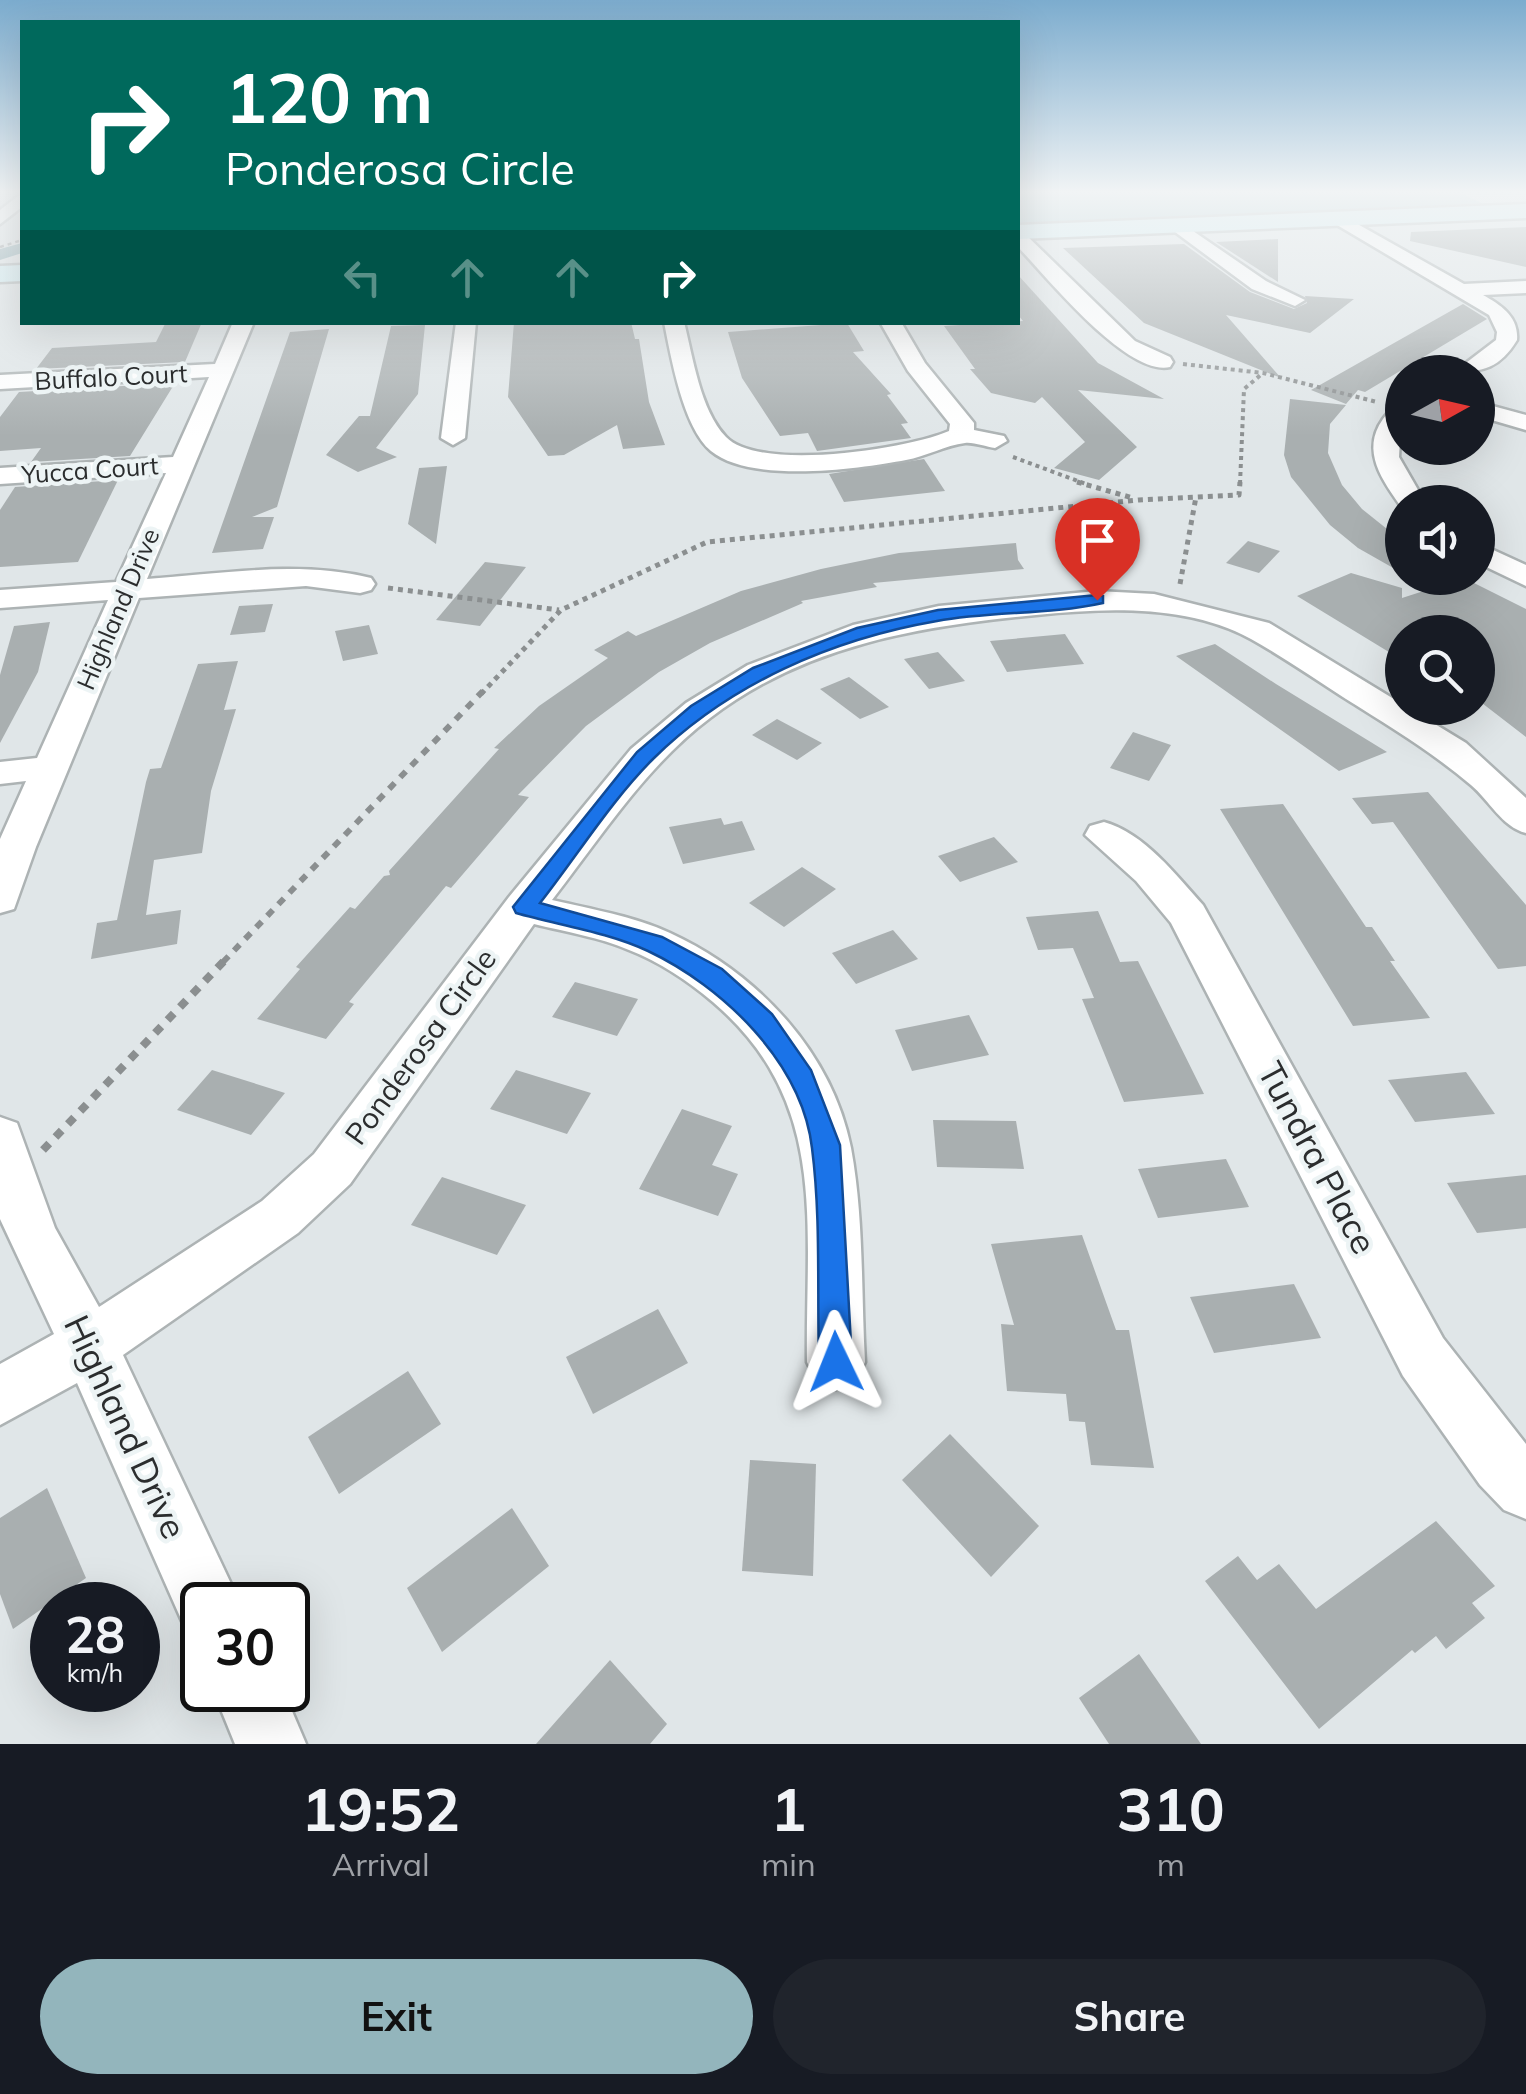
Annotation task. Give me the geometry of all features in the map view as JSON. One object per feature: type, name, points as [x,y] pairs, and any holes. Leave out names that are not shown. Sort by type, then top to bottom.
[{"type":"street","points":[[1056,273],[1127,346],[1162,362]]},
{"type":"street","points":[[1243,273],[1295,300]]},
{"type":"street","points":[[1433,273],[1496,311],[1518,337],[1490,355]]},
{"type":"street","points":[[1462,290],[1526,287]]},
{"type":"street","name":"Highland Drive","points":[[0,898],[16,846],[243,325]]},
{"type":"street","points":[[453,438],[466,325]]},
{"type":"street","points":[[675,325],[702,412],[720,446],[739,456],[794,464],[931,449],[961,435],[995,441]]},
{"type":"street","points":[[892,325],[916,366],[962,423],[961,435]]},
{"type":"street","name":"Buffalo Court","points":[[0,382],[222,370]]},
{"type":"street","points":[[1495,414],[1526,422]]},
{"type":"street","points":[[712,471],[739,456]]},
{"type":"street","name":"Yucca Court","points":[[0,476],[180,464]]},
{"type":"street","points":[[1495,561],[1526,577]]},
{"type":"street","points":[[0,599],[306,577],[360,584]]},
{"type":"street","name":"Ponderosa Circle","points":[[0,1396],[89,1345],[280,1218],[332,1169],[524,907],[644,757],[698,710],[760,672],[864,632],[938,615],[1097,600],[1175,608],[1258,630],[1453,751],[1496,787],[1526,821]]},
{"type":"street","points":[[0,773],[50,768]]},
{"type":"street","name":"Tundra Place","points":[[1104,835],[1150,872],[1188,915],[1423,1357],[1502,1463],[1526,1488]]},
{"type":"street","points":[[524,907],[654,943],[713,976],[773,1035],[802,1078],[826,1145],[836,1362]]},
{"type":"street","name":"Highland Drive","points":[[7,1159],[31,1234],[89,1345],[197,1582]]},
{"type":"street","points":[[257,1712],[272,1744]]},
{"type":"path","points":[[1162,362],[1263,373],[1385,406]]},
{"type":"path","points":[[7,1159],[560,610],[707,542],[1139,500],[1239,495],[1244,390],[1263,373]]},
{"type":"path","points":[[995,441],[1015,459],[1139,500]]},
{"type":"path","points":[[1175,608],[1196,497]]},
{"type":"path","points":[[360,584],[560,610]]},
{"type":"building","points":[[1090,273],[1224,273],[1250,292],[1294,309],[1307,303],[1305,296],[1354,299],[1310,333],[1226,315],[1281,378],[1144,323]]},
{"type":"building","points":[[1020,277],[1098,363],[1164,399],[1078,390],[1137,447],[1099,480],[1054,468],[1085,442],[1042,397],[1035,403],[991,393],[970,369],[975,369],[944,326],[1020,325]]},
{"type":"building","points":[[1463,304],[1487,319],[1427,355],[1385,355],[1385,380],[1365,392],[1358,390],[1346,404],[1311,390]]},
{"type":"building","points":[[164,325],[201,325],[185,362],[36,369],[52,348],[156,342]]},
{"type":"building","points":[[425,325],[418,394],[376,448],[397,457],[358,472],[326,455],[359,416],[370,416],[391,326]]},
{"type":"building","points":[[514,325],[632,325],[635,339],[639,339],[649,402],[665,445],[623,449],[617,425],[564,455],[548,456],[508,397]]},
{"type":"building","points":[[848,325],[864,351],[853,352],[891,394],[887,395],[908,423],[901,424],[911,438],[817,451],[808,433],[780,436],[742,378],[728,332]]},
{"type":"building","points":[[329,329],[277,507],[252,517],[274,517],[263,549],[212,553],[290,332]]},
{"type":"building","points":[[175,383],[130,456],[31,462],[41,448],[0,451],[0,417],[19,392]]},
{"type":"building","points":[[1290,399],[1346,405],[1330,424],[1328,453],[1342,485],[1362,509],[1385,527],[1385,563],[1330,525],[1291,477],[1284,455]]},
{"type":"building","points":[[924,459],[945,491],[844,502],[829,474]]},
{"type":"building","points":[[447,466],[436,544],[408,524],[419,468]]},
{"type":"building","points":[[118,480],[78,562],[0,567],[0,510],[15,487]]},
{"type":"building","points":[[1062,538],[1093,538],[1102,566],[1070,566]]},
{"type":"building","points":[[1248,541],[1280,551],[1259,573],[1226,563]]},
{"type":"building","points":[[1016,543],[1018,560],[1024,569],[873,583],[877,587],[801,601],[710,643],[659,672],[586,726],[518,795],[529,797],[451,888],[446,886],[349,1002],[354,1004],[326,1039],[257,1019],[300,969],[296,967],[350,907],[355,909],[384,876],[390,875],[389,871],[499,749],[494,748],[539,706],[608,658],[594,650],[628,631],[636,636],[741,591],[821,569],[899,553]]},
{"type":"building","points":[[485,562],[526,567],[480,626],[436,620]]},
{"type":"building","points":[[1351,573],[1385,583],[1385,595],[1402,598],[1495,594],[1526,609],[1526,737],[1495,713],[1495,615],[1385,615],[1385,650],[1297,596]]},
{"type":"building","points":[[273,604],[265,632],[230,635],[239,606]]},
{"type":"building","points":[[50,622],[38,672],[0,743],[0,675],[14,626]]},
{"type":"building","points":[[369,625],[378,654],[343,661],[335,631]]},
{"type":"building","points":[[1065,634],[1084,664],[1007,672],[990,641]]},
{"type":"building","points":[[1215,644],[1387,752],[1339,771],[1176,656]]},
{"type":"building","points":[[938,652],[965,681],[929,689],[904,659]]},
{"type":"building","points":[[238,661],[224,710],[236,709],[211,791],[202,853],[154,860],[146,915],[181,910],[177,944],[91,959],[97,923],[117,920],[150,769],[161,768],[198,664]]},
{"type":"building","points":[[849,677],[889,707],[860,719],[820,689]]},
{"type":"building","points":[[777,719],[822,743],[797,760],[752,735]]},
{"type":"building","points":[[1133,732],[1171,745],[1149,781],[1110,768]]},
{"type":"building","points":[[1428,792],[1526,905],[1526,966],[1498,969],[1393,822],[1372,824],[1352,798]]},
{"type":"building","points":[[1283,804],[1366,927],[1372,927],[1395,961],[1390,961],[1430,1018],[1353,1026],[1220,809]]},
{"type":"building","points":[[721,818],[724,825],[742,821],[755,850],[683,864],[669,827]]},
{"type":"building","points":[[994,837],[1018,862],[960,882],[938,856]]},
{"type":"building","points":[[802,867],[836,889],[784,927],[749,903]]},
{"type":"building","points":[[1098,911],[1120,962],[1138,961],[1204,1094],[1124,1102],[1082,999],[1094,998],[1073,948],[1038,950],[1026,917]]},
{"type":"building","points":[[893,930],[918,959],[856,984],[832,953]]},
{"type":"building","points":[[575,982],[638,999],[617,1036],[552,1017]]},
{"type":"building","points":[[969,1015],[989,1055],[912,1071],[895,1030]]},
{"type":"building","points":[[212,1070],[285,1093],[251,1135],[177,1110]]},
{"type":"building","points":[[516,1070],[591,1093],[567,1134],[490,1109]]},
{"type":"building","points":[[1466,1072],[1495,1114],[1415,1122],[1388,1080]]},
{"type":"building","points":[[682,1109],[732,1126],[712,1165],[738,1174],[718,1216],[639,1189]]},
{"type":"building","points":[[933,1120],[1016,1121],[1024,1169],[937,1167]]},
{"type":"building","points":[[1226,1159],[1249,1207],[1158,1218],[1138,1169]]},
{"type":"building","points":[[1526,1175],[1526,1228],[1477,1233],[1447,1183]]},
{"type":"building","points":[[442,1177],[526,1205],[497,1255],[411,1225]]},
{"type":"building","points":[[1082,1235],[1116,1330],[1129,1330],[1154,1468],[1091,1465],[1085,1422],[1069,1421],[1066,1394],[1007,1391],[1001,1324],[1014,1325],[991,1244]]},
{"type":"building","points":[[1294,1284],[1321,1338],[1214,1353],[1190,1297]]},
{"type":"building","points":[[658,1309],[688,1363],[593,1414],[566,1357]]},
{"type":"building","points":[[408,1371],[441,1424],[339,1494],[308,1437]]},
{"type":"building","points":[[950,1434],[1039,1526],[991,1577],[902,1480]]},
{"type":"building","points":[[750,1460],[816,1464],[813,1576],[742,1571]]},
{"type":"building","points":[[47,1488],[86,1578],[80,1582],[30,1582],[30,1617],[13,1629],[0,1594],[0,1518]]},
{"type":"building","points":[[512,1508],[549,1566],[442,1652],[407,1588]]},
{"type":"building","points":[[1436,1521],[1495,1586],[1472,1603],[1485,1618],[1446,1649],[1436,1636],[1415,1653],[1412,1650],[1319,1729],[1205,1581],[1238,1556],[1257,1580],[1279,1564],[1316,1609]]},
{"type":"building","points":[[1139,1654],[1201,1744],[1109,1744],[1079,1698]]},
{"type":"building","points":[[610,1660],[667,1724],[650,1744],[536,1744]]},
{"type":"route","points":[[836,1362],[826,1145],[802,1078],[783,1049],[763,1021],[713,976],[654,943],[524,907],[644,757],[698,710],[760,672],[864,632],[938,615],[1097,600]]}]
